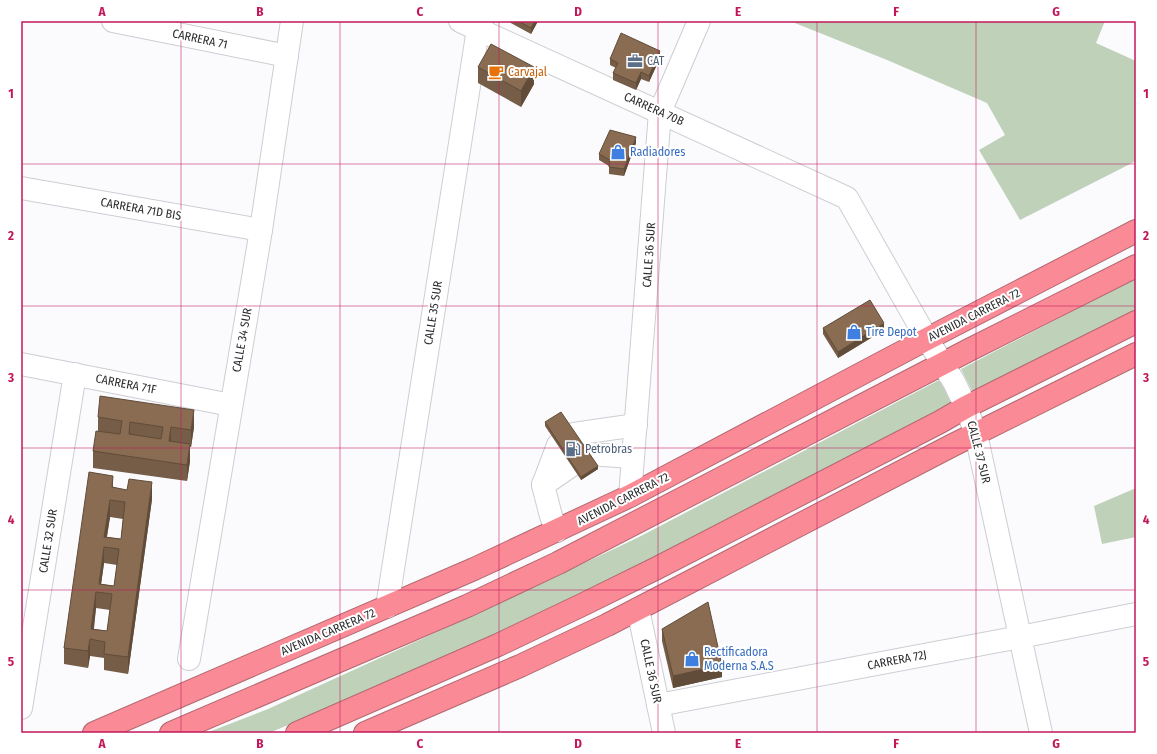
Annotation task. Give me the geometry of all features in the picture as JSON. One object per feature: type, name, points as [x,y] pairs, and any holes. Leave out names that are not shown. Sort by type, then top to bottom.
[{"type":"highway","name":"AVENIDA CARRERA 72","points":[[94,733],[474,569],[630,496],[1136,231]]},
{"type":"highway","points":[[1079,260],[1136,258]]},
{"type":"highway","points":[[171,733],[467,606],[558,563],[943,363],[1136,266]]},
{"type":"highway","points":[[297,733],[498,645],[657,568],[933,426],[966,407],[1136,322]]},
{"type":"highway","points":[[365,733],[520,666],[594,632],[976,434],[1136,354]]},
{"type":"highway","points":[[467,606],[557,531]]},
{"type":"highway","points":[[410,713],[498,645]]},
{"type":"highway","points":[[163,703],[258,696]]},
{"type":"street","name":"CARRERA 71","points":[[112,21],[287,56]]},
{"type":"street","name":"CALLE 34 SUR","points":[[189,659],[261,230],[292,21]]},
{"type":"street","name":"CALLE 36 SUR","points":[[630,496],[660,112],[699,21]]},
{"type":"street","name":"CARRERA 70B","points":[[473,24],[847,198]]},
{"type":"street","name":"CALLE 35 SUR","points":[[387,607],[473,24]]},
{"type":"street","name":"CARRERA 71D BIS","points":[[21,188],[261,230]]},
{"type":"street","name":"CALLE 37 SUR","points":[[847,198],[943,363],[966,407],[976,434],[1041,733]]},
{"type":"street","name":"CARRERA 71F","points":[[21,364],[232,404]]},
{"type":"street","name":"CALLE 32 SUR","points":[[21,708],[75,374]]},
{"type":"street","points":[[557,531],[551,516],[543,485],[566,439],[636,425]]},
{"type":"street","points":[[543,485],[580,460],[633,457]]},
{"type":"street","name":"CALLE 36 SUR","points":[[638,609],[664,733]]},
{"type":"street","name":"CARRERA 72J","points":[[658,705],[1136,614]]},
{"type":"green space","points":[[790,21],[1105,21],[1096,43],[1136,61],[1136,161],[1020,220],[979,150],[1005,135],[987,103],[887,60]]},
{"type":"green space","points":[[1136,278],[1136,312],[974,395],[961,369]]},
{"type":"green space","points":[[941,379],[954,406],[475,647],[269,733],[206,733],[268,709],[494,606],[639,537]]},
{"type":"green space","points":[[1136,488],[1136,537],[1102,544],[1094,506]]},
{"type":"building","points":[[518,21],[535,21],[531,28]]},
{"type":"building","name":"CAT","points":[[621,33],[660,51],[649,76],[641,72],[636,83],[613,73],[618,63],[610,59]]},
{"type":"building","points":[[491,44],[534,67],[521,91],[478,67]]},
{"type":"building","name":"Radiadores","points":[[610,130],[636,137],[624,169],[609,167],[610,160],[599,154]]},
{"type":"building","name":"Tire Depot","points":[[870,300],[884,323],[838,352],[823,328]]},
{"type":"building","points":[[100,396],[194,410],[191,430],[171,427],[169,441],[190,444],[187,465],[93,451],[96,431],[120,434],[122,421],[98,417]],"holes":[[[130,422],[163,427],[161,439],[129,434]]]},
{"type":"building","name":"Petrobras","points":[[561,412],[598,466],[581,477],[545,422]]},
{"type":"building","points":[[89,472],[113,476],[112,487],[127,490],[129,479],[152,482],[128,657],[104,654],[105,642],[90,639],[88,651],[64,648]],"holes":[[[110,500],[125,502],[121,539],[104,537]],[[104,547],[119,549],[114,586],[99,584]],[[96,592],[112,594],[107,631],[91,629]]]},
{"type":"building","name":"Rectificadora Moderna S.A.S","points":[[708,602],[722,665],[673,676],[662,629]]},
{"type":"place","name":"CAT","points":[[635,61]]},
{"type":"place","name":"Carvajal","points":[[496,72]]},
{"type":"place","name":"Radiadores","points":[[618,152]]},
{"type":"place","name":"Tire Depot","points":[[854,332]]},
{"type":"place","name":"Petrobras","points":[[573,449]]},
{"type":"place","name":"Rectificadora Moderna S.A.S","points":[[692,659]]}]
